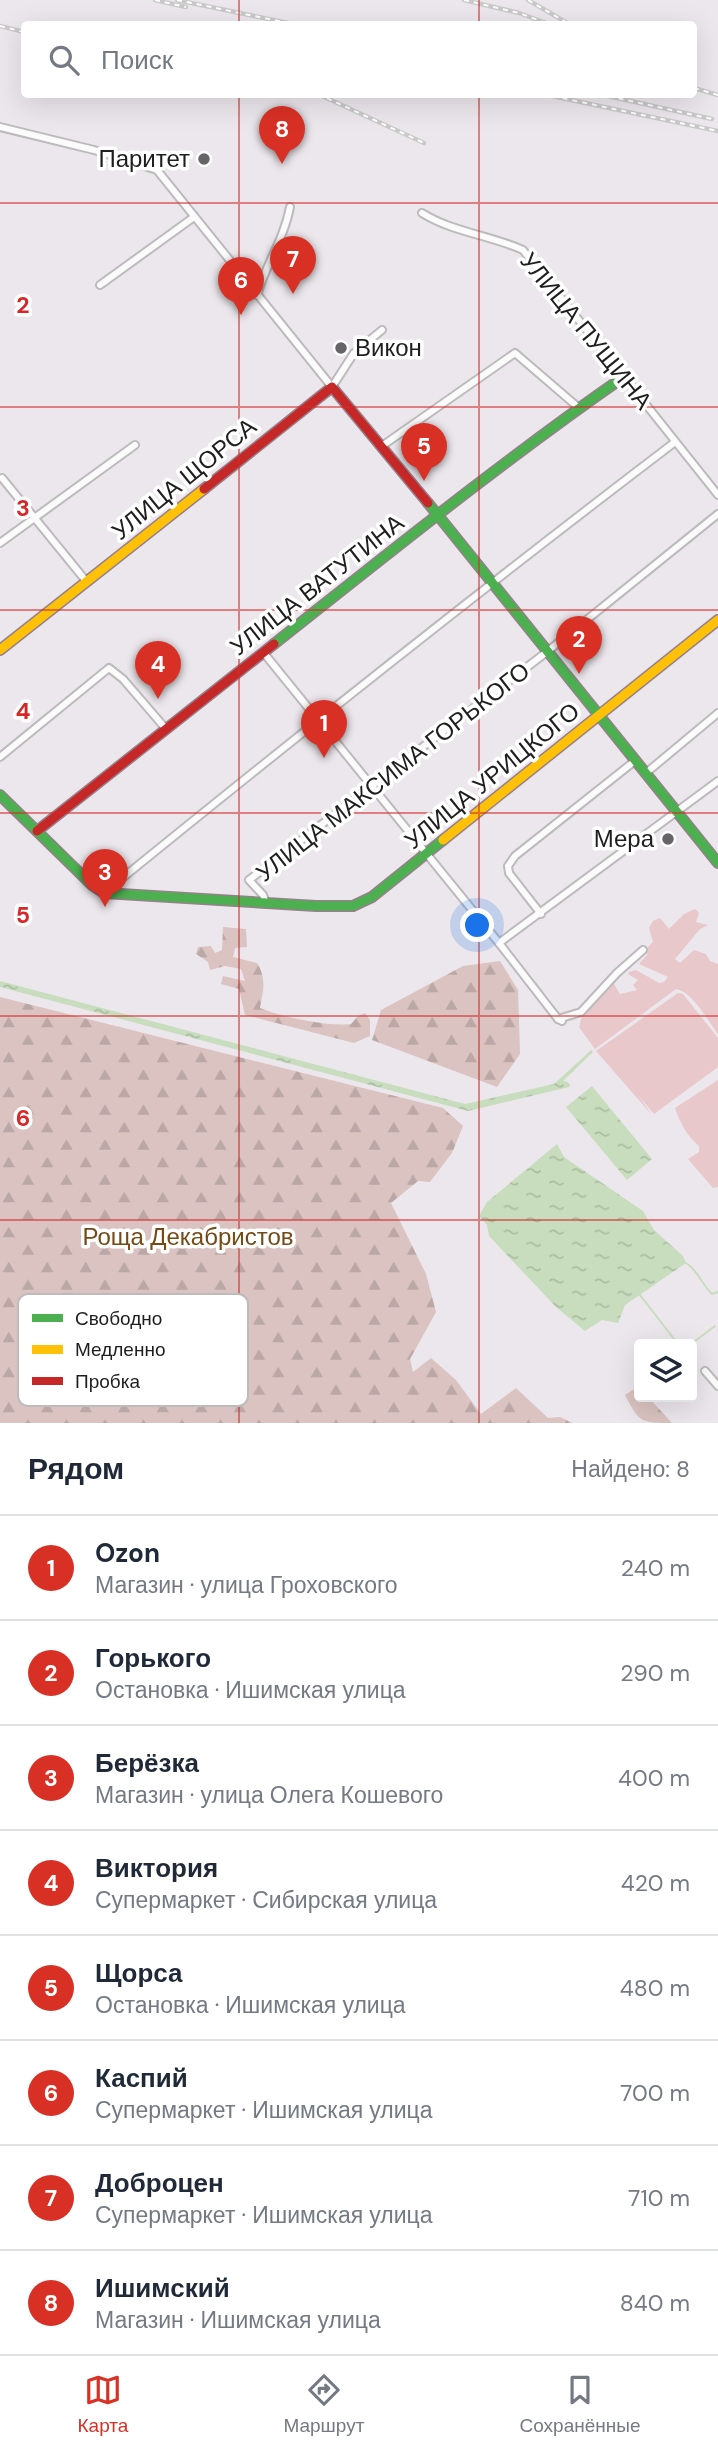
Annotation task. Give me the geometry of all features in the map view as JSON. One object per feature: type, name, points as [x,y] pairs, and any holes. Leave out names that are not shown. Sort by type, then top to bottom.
[{"type":"street","points":[[0,127],[94,150],[157,170],[718,863]]},
{"type":"street","points":[[257,295],[263,275],[286,229],[290,207]]},
{"type":"street","name":"УЛИЦА ПУЩИНА","points":[[422,213],[446,225],[523,250],[718,495]]},
{"type":"street","points":[[100,285],[194,217]]},
{"type":"street","name":"УЛИЦА ЩОРСА","points":[[0,650],[332,387],[354,353],[382,330]]},
{"type":"street","points":[[382,446],[515,353],[579,408]]},
{"type":"street","name":"УЛИЦА ВАТУТИНА","points":[[37,831],[438,515],[625,376]]},
{"type":"street","points":[[104,893],[492,581],[676,442]]},
{"type":"street","points":[[0,543],[135,445]]},
{"type":"street","points":[[2,478],[86,582]]},
{"type":"street","name":"УЛИЦА МАКСИМА ГОРЬКОГО","points":[[266,904],[263,895],[249,880],[548,651],[718,514]]},
{"type":"street","name":"УЛИЦА УРИЦКОГО","points":[[266,904],[353,906],[372,897],[718,620]]},
{"type":"street","points":[[263,652],[560,1020],[581,1012],[617,973],[643,950]]},
{"type":"street","points":[[0,757],[109,668],[123,679],[166,729]]},
{"type":"street","points":[[646,773],[718,713]]},
{"type":"street","points":[[541,914],[509,873],[508,866],[515,856],[636,760]]},
{"type":"street","points":[[499,943],[718,780]]},
{"type":"street","points":[[0,795],[104,893],[266,904]]},
{"type":"street","points":[[705,1371],[718,1387]]},
{"type":"shaded area","points":[[695,909],[699,913],[696,922],[708,925],[700,929],[675,959],[680,963],[694,950],[706,954],[710,961],[718,964],[718,1034],[694,1001],[676,989],[595,1049],[579,1027],[582,1016],[609,984],[614,984],[620,994],[637,990],[633,985],[638,980],[628,974],[629,972],[636,970],[659,983],[664,982],[668,977],[639,964],[653,942],[649,928],[653,921],[660,918],[669,929],[684,914]]},
{"type":"shaded area","points":[[678,993],[683,994],[718,1038],[718,1067],[654,1114],[638,1095],[652,1115],[596,1051]]},
{"type":"shaded area","points":[[718,1080],[718,1187],[713,1188],[688,1159],[699,1152],[699,1146],[684,1129],[675,1108]]},
{"type":"green space","points":[[223,927],[246,929],[247,947],[235,948],[233,957],[257,963],[263,985],[260,1008],[292,1018],[341,1025],[351,1024],[365,1013],[370,1020],[370,1036],[354,1043],[245,1015],[239,989],[221,984],[223,976],[245,981],[241,969],[225,966],[210,970],[208,962],[196,954],[198,947],[211,946],[215,953],[222,950]]},
{"type":"green space","points":[[500,961],[518,990],[520,1054],[497,1087],[372,1040],[381,1010],[463,966]]},
{"type":"green space","name":"Роща Декабристов","points":[[0,997],[443,1108],[463,1126],[452,1153],[430,1182],[418,1181],[391,1203],[426,1274],[436,1312],[410,1359],[413,1372],[431,1358],[456,1380],[481,1414],[516,1388],[548,1418],[560,1417],[573,1423],[0,1423]]},
{"type":"green space","points":[[634,1389],[634,1402],[653,1402],[672,1423],[642,1419],[625,1395]]},
{"type":"water","points":[[0,981],[465,1104],[554,1084],[591,1050],[593,1052],[563,1081],[568,1082],[569,1087],[468,1111],[0,987]]},
{"type":"water","points":[[592,1086],[652,1159],[627,1180],[566,1107]]},
{"type":"water","points":[[557,1144],[564,1157],[643,1211],[654,1230],[683,1256],[686,1263],[625,1305],[618,1323],[602,1320],[585,1331],[556,1307],[489,1236],[487,1225],[479,1216],[487,1202]]},
{"type":"waterway","points":[[686,1263],[712,1294],[718,1292]]},
{"type":"waterway","points":[[640,1295],[674,1339]]},
{"type":"waterway","points":[[697,1340],[715,1326]]},
{"type":"railway","points":[[155,0],[186,7]]},
{"type":"railway","points":[[177,0],[278,21]]},
{"type":"railway","points":[[464,0],[541,21]]},
{"type":"railway","points":[[528,0],[564,21]]},
{"type":"railway","points":[[0,26],[21,31]]},
{"type":"railway","points":[[697,89],[718,95]]},
{"type":"railway","points":[[327,98],[424,143]]},
{"type":"railway","points":[[562,98],[718,131]]},
{"type":"railway","points":[[617,98],[712,119]]},
{"type":"traffic: fast","points":[[274,644],[491,474],[625,376]]},
{"type":"traffic: fast","points":[[428,503],[718,863]]},
{"type":"traffic: fast","points":[[0,795],[92,885],[104,893],[353,906],[372,897],[443,840]]},
{"type":"traffic: slow","points":[[0,650],[204,489]]},
{"type":"traffic: slow","points":[[443,840],[718,620]]},
{"type":"traffic: jam","points":[[204,489],[332,387],[428,503]]},
{"type":"traffic: jam","points":[[37,831],[274,644]]},
{"type":"place","name":"Паритет","points":[[204,159]]},
{"type":"place","name":"Ишимский","points":[[282,164]]},
{"type":"place","name":"Доброцен","points":[[293,294]]},
{"type":"place","name":"Каспий","points":[[241,315]]},
{"type":"place","name":"Викон","points":[[341,348]]},
{"type":"place","name":"Щорса","points":[[424,481]]},
{"type":"place","name":"Горького","points":[[579,674]]},
{"type":"place","name":"Виктория","points":[[158,699]]},
{"type":"place","name":"Ozon","points":[[324,758]]},
{"type":"place","name":"Мера","points":[[668,839]]},
{"type":"place","name":"Берёзка","points":[[105,907]]}]
